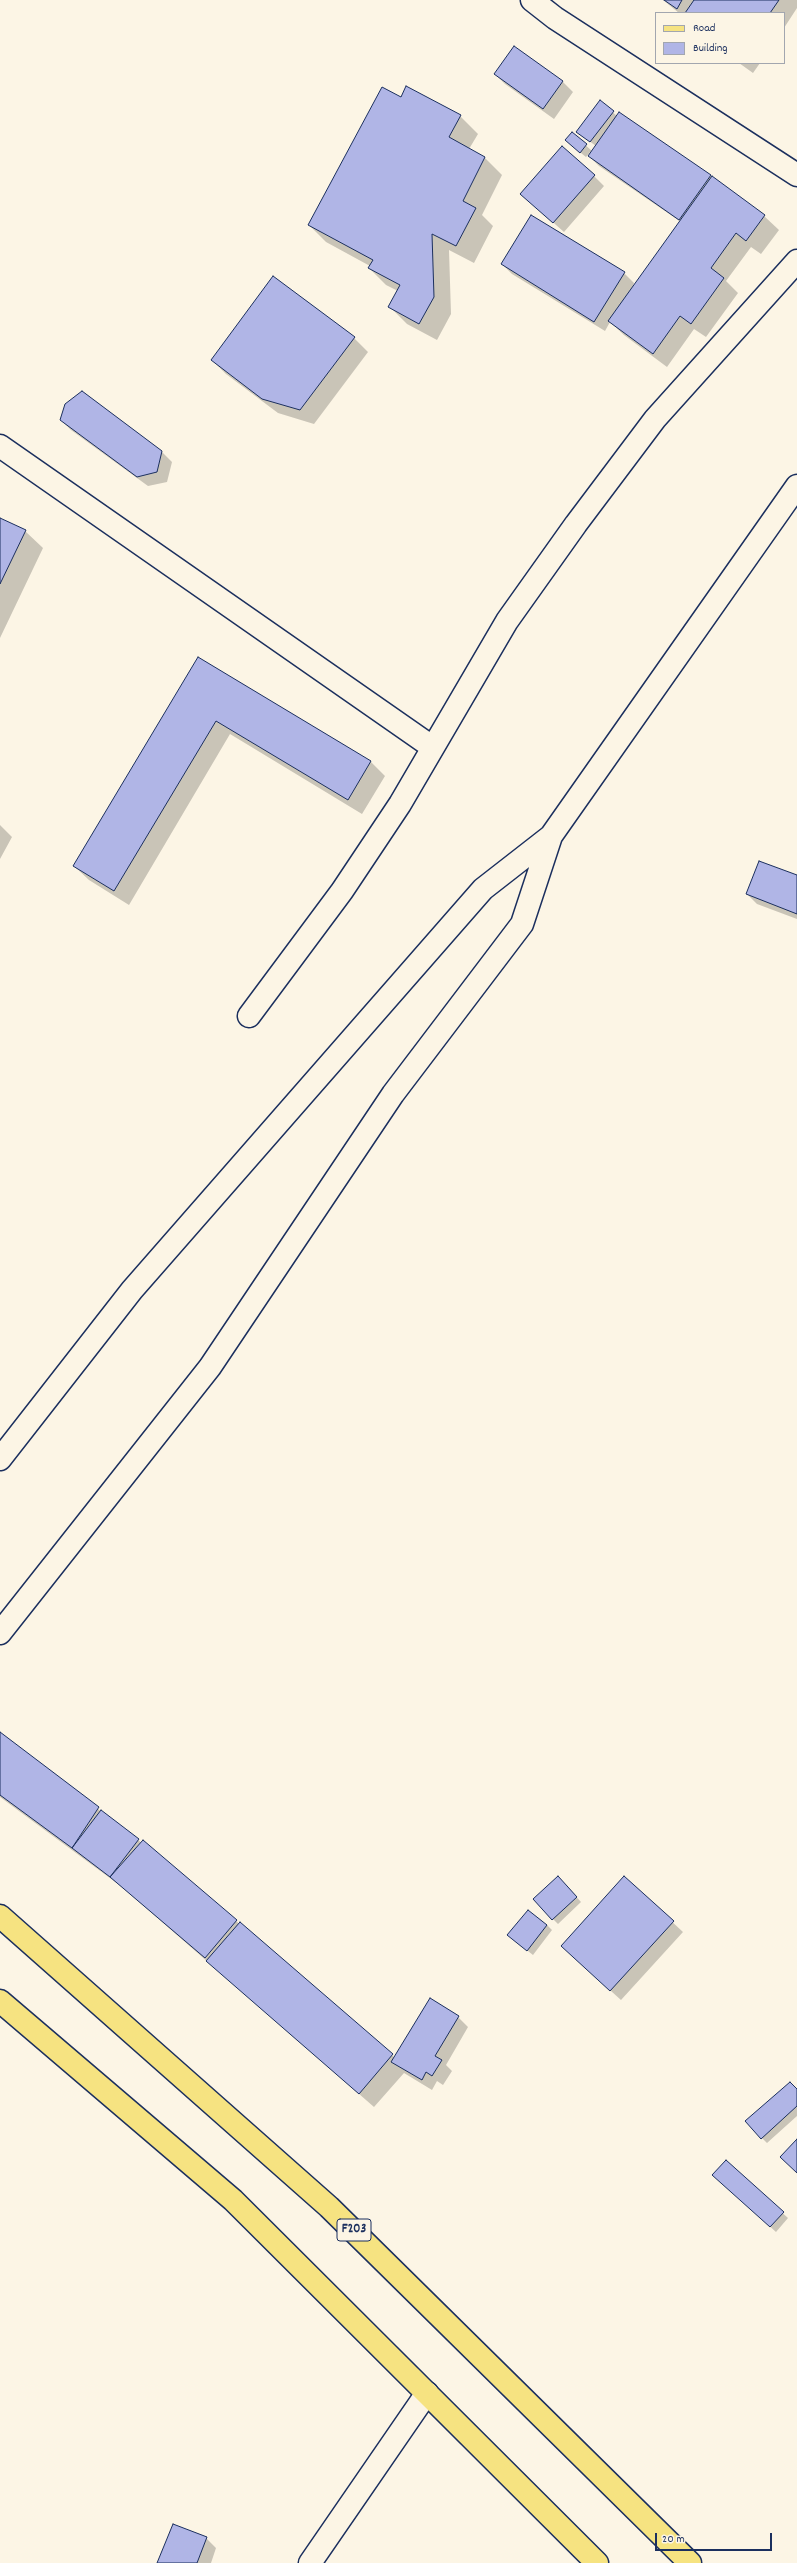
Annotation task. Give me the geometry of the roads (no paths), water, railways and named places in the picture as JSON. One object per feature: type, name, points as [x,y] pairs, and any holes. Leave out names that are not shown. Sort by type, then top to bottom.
[{"type":"main road","name":"F203","points":[[0,1916],[329,2206],[690,2563]]},
{"type":"main road","points":[[0,2001],[233,2200],[598,2563]]},
{"type":"street","points":[[532,0],[555,18],[797,175]]},
{"type":"street","points":[[249,1016],[342,891],[400,804],[432,747],[508,621],[613,474],[655,419],[797,261]]},
{"type":"street","points":[[0,446],[432,747]]},
{"type":"street","points":[[0,1634],[210,1366],[393,1094],[522,924],[551,836],[797,486]]},
{"type":"street","points":[[0,1459],[132,1290],[483,889],[551,836]]},
{"type":"street","points":[[310,2563],[427,2393]]}]
